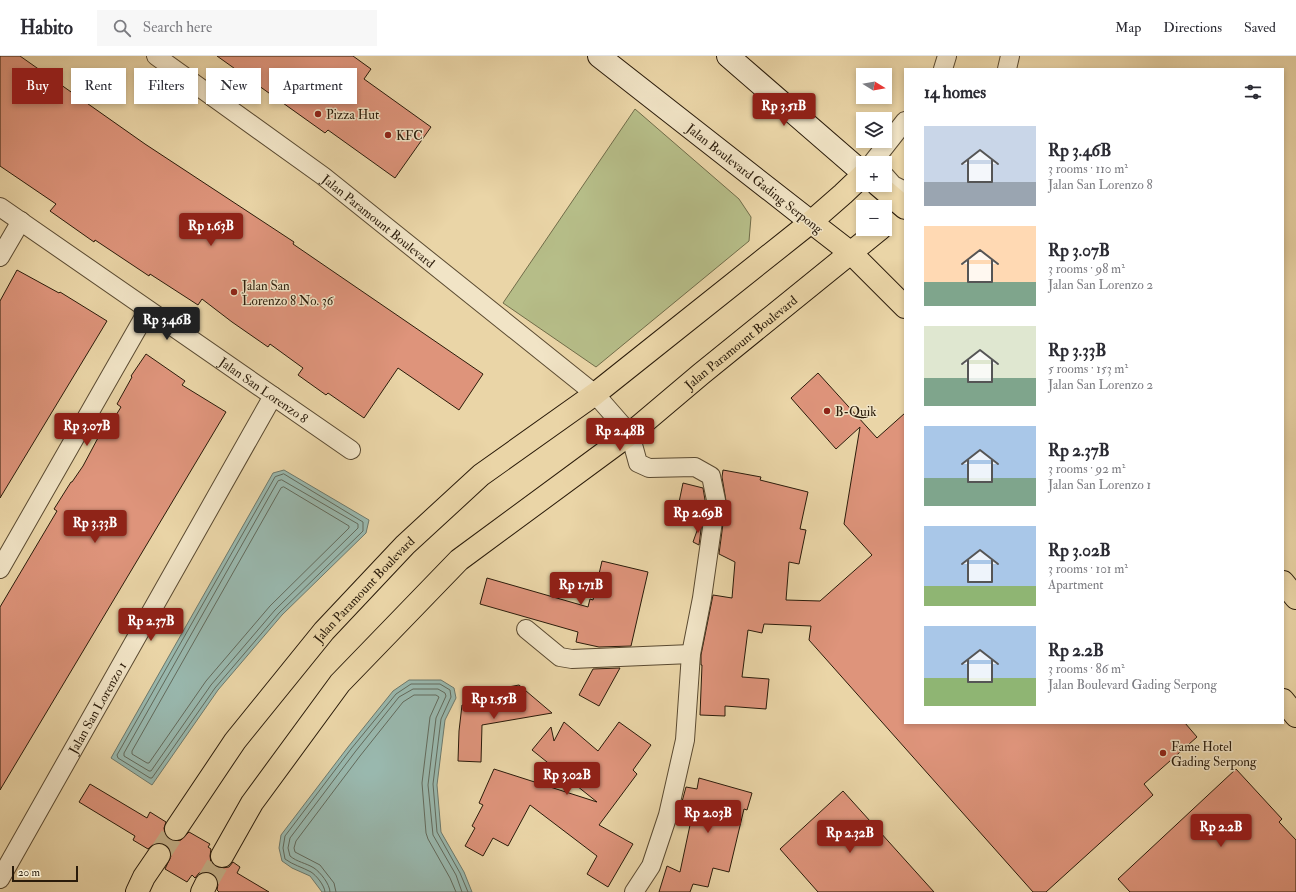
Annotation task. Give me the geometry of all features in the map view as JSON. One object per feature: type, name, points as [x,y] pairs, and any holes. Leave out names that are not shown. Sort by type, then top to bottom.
[{"type":"main road","name":"Jalan Boulevard Gading Serpong","points":[[599,56],[851,253],[904,306]]},
{"type":"main road","points":[[728,56],[856,168]]},
{"type":"main road","name":"Jalan Paramount Boulevard","points":[[176,828],[235,741],[324,631],[405,545],[481,475],[595,394],[811,222],[844,194],[856,181]]},
{"type":"main road","points":[[886,192],[904,207]]},
{"type":"main road","points":[[892,219],[904,209]]},
{"type":"main road","name":"Jalan Paramount Boulevard","points":[[222,856],[252,803],[340,683],[459,560],[630,434],[701,374],[872,236]]},
{"type":"main road","points":[[1284,583],[1296,598]]},
{"type":"main road","points":[[1284,701],[1296,716]]},
{"type":"main road","points":[[137,892],[144,877],[158,855]]},
{"type":"street","name":"Jalan Paramount Boulevard","points":[[156,56],[324,176],[595,394],[630,434]]},
{"type":"street","points":[[943,68],[947,56]]},
{"type":"street","points":[[1007,68],[1010,56]]},
{"type":"street","points":[[881,156],[904,122]]},
{"type":"street","points":[[892,184],[904,190]]},
{"type":"street","name":"Jalan San Lorenzo 8","points":[[0,207],[351,450]]},
{"type":"street","points":[[0,257],[21,221]]},
{"type":"street","points":[[0,570],[148,310]]},
{"type":"street","name":"Jalan San Lorenzo 1","points":[[1,874],[273,396]]},
{"type":"street","points":[[630,434],[638,463],[649,468],[695,467],[711,476],[716,500],[702,598],[691,654],[684,740],[668,815],[651,866],[634,892]]},
{"type":"street","points":[[526,629],[560,657],[572,659],[691,654]]},
{"type":"green space","points":[[635,109],[739,199],[751,217],[749,241],[596,367],[503,303]]},
{"type":"water","points":[[284,470],[369,520],[366,533],[282,615],[218,690],[152,785],[111,758],[273,473]]},
{"type":"water","points":[[409,680],[441,680],[454,688],[456,698],[445,720],[437,785],[441,832],[464,872],[472,892],[322,892],[310,876],[292,868],[282,861],[279,848],[281,835],[393,691]]},
{"type":"building","points":[[0,56],[20,56],[37,68],[12,68],[12,104],[63,104],[63,86],[71,92],[71,104],[88,104],[145,144],[294,242],[293,244],[483,374],[459,410],[398,368],[364,418],[328,393],[326,395],[298,375],[303,368],[270,344],[268,347],[202,299],[198,305],[150,274],[149,276],[95,240],[94,242],[50,211],[56,204],[0,166]]},
{"type":"building","points":[[217,56],[353,56],[371,69],[364,79],[431,127],[395,178],[328,130],[325,133],[284,104],[357,104],[357,68],[269,68],[269,93],[261,87],[261,68],[234,68]]},
{"type":"building","points":[[17,270],[59,293],[60,292],[107,321],[0,498],[0,301]]},
{"type":"building","points":[[146,354],[185,381],[182,385],[226,412],[0,790],[0,607],[57,511],[54,509],[83,466],[99,436],[102,438],[121,407],[117,404],[132,377],[131,376]]},
{"type":"building","points":[[818,373],[877,438],[904,414],[904,724],[1186,724],[1197,737],[1144,784],[1153,795],[1046,892],[1033,892],[809,640],[811,626],[764,624],[762,633],[748,630],[742,677],[769,679],[766,709],[725,706],[725,716],[700,715],[701,655],[713,595],[732,598],[735,562],[719,554],[726,501],[722,477],[723,470],[761,477],[760,480],[808,492],[800,529],[806,530],[799,564],[789,562],[786,600],[820,601],[872,555],[844,524],[860,427],[836,449],[791,398]]},
{"type":"building","points":[[683,483],[703,488],[705,500],[703,514],[678,507]]},
{"type":"building","points":[[703,514],[699,545],[693,542]]},
{"type":"building","points":[[602,561],[648,572],[631,646],[599,647],[576,642],[578,632],[480,604],[487,578],[588,607],[590,599],[593,600]]},
{"type":"building","points":[[620,668],[599,706],[579,695],[593,669]]},
{"type":"building","points":[[519,685],[552,713],[482,725],[481,762],[458,761],[462,705],[507,710],[503,688]]},
{"type":"building","points":[[564,722],[598,751],[619,722],[651,745],[633,770],[637,774],[599,825],[633,844],[608,887],[587,874],[597,856],[530,805],[508,846],[493,838],[483,856],[465,846],[475,828],[472,826],[483,805],[479,803],[494,769],[597,802],[532,750],[551,727],[554,741]]},
{"type":"building","points":[[1236,769],[1282,819],[1279,822],[1296,840],[1296,892],[1130,892],[1118,879]]},
{"type":"building","points":[[699,778],[752,793],[747,810],[744,809],[729,872],[713,868],[708,887],[693,884],[690,892],[659,892],[667,866],[680,872],[693,811],[680,809],[686,787],[697,789]]},
{"type":"building","points":[[90,784],[147,818],[150,812],[166,822],[164,828],[165,834],[169,840],[181,840],[189,832],[210,844],[208,847],[211,849],[211,863],[216,867],[222,868],[229,867],[233,862],[240,867],[237,873],[269,892],[219,892],[217,890],[217,877],[211,873],[199,873],[195,878],[192,875],[187,882],[165,869],[171,856],[170,850],[166,845],[160,843],[154,844],[148,849],[133,840],[135,836],[79,802]]},
{"type":"building","points":[[843,791],[934,892],[818,892],[780,849]]},
{"type":"tunnel","points":[[159,855],[176,829]]},
{"type":"tunnel","points":[[206,884],[222,856]]},
{"type":"place","name":"Pizza Hut","points":[[318,114]]},
{"type":"place","name":"KFC","points":[[388,135]]},
{"type":"place","name":"Jalan San Lorenzo 8 No. 36","points":[[234,292]]},
{"type":"place","name":"B-Quik","points":[[827,411]]},
{"type":"place","name":"Fame Hotel Gading Serpong","points":[[1163,753]]}]
